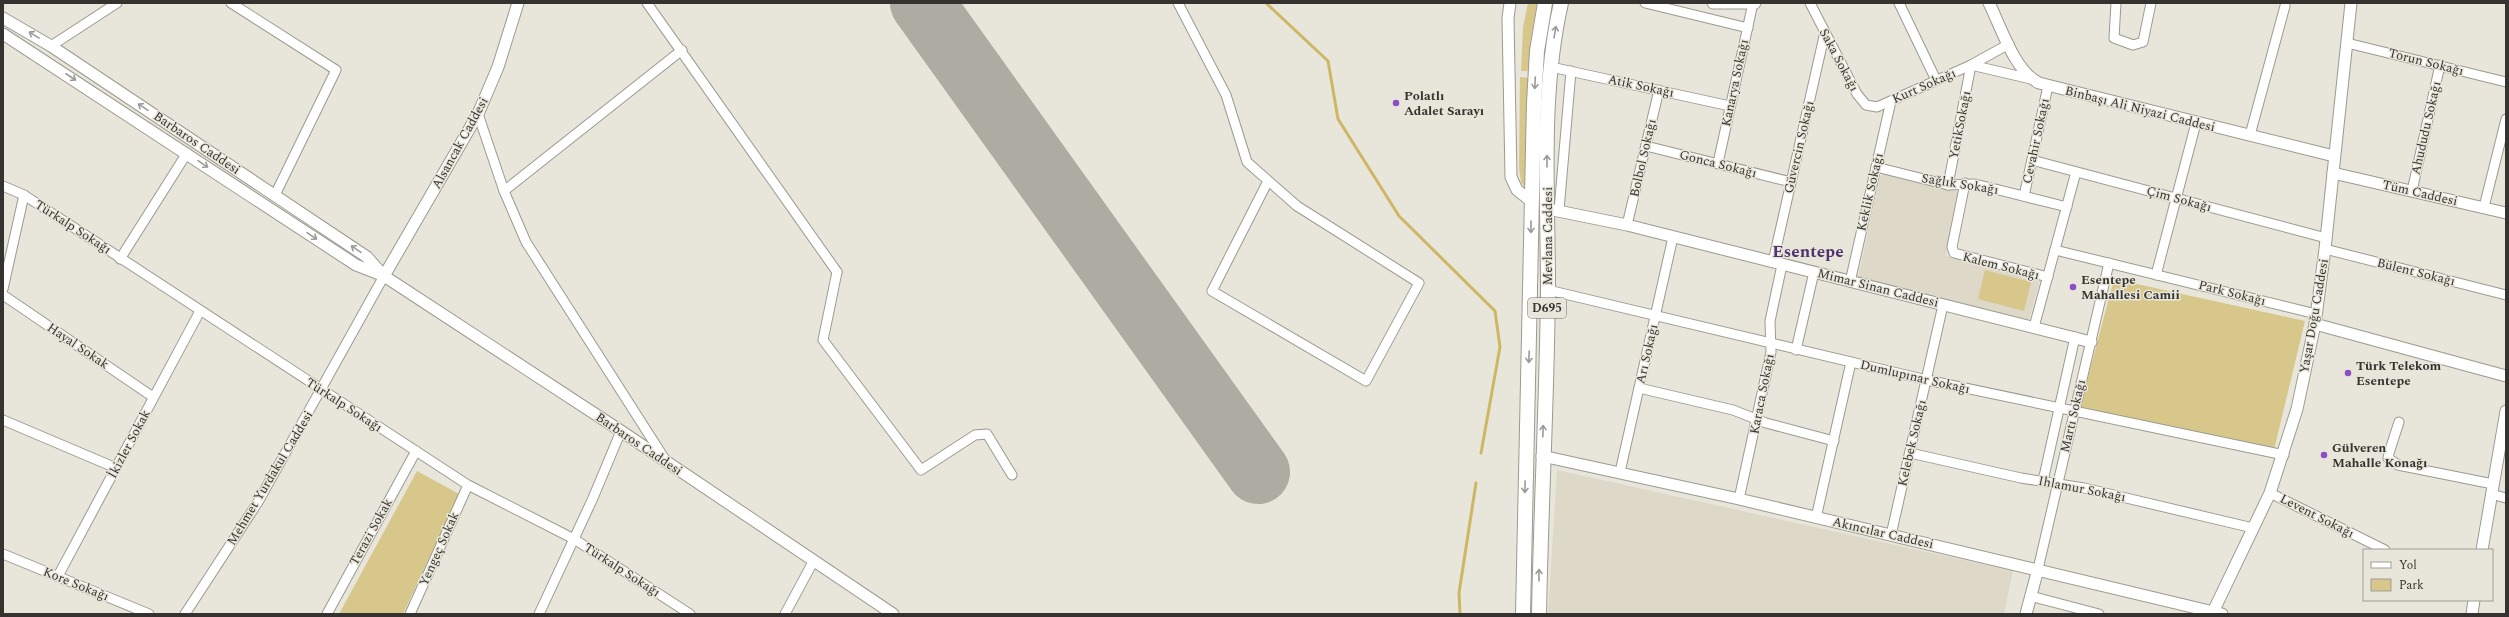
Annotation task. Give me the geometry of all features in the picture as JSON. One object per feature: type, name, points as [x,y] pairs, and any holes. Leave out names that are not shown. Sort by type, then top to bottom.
[{"type":"main road","name":"Mevlana Caddesi","points":[[1523,614],[1531,201],[1536,62],[1545,3]]},
{"type":"main road","name":"Mevlana Caddesi","points":[[1539,614],[1542,456],[1548,290],[1554,210],[1550,67],[1561,3]]},
{"type":"street","points":[[50,46],[117,3]]},
{"type":"street","points":[[231,3],[336,70],[274,194]]},
{"type":"street","name":"Alsancak Caddesi","points":[[384,276],[478,114],[498,67],[518,3]]},
{"type":"street","points":[[647,3],[682,50],[837,272],[825,331]]},
{"type":"street","points":[[1178,3],[1226,95],[1247,162],[1297,206],[1419,284],[1366,381],[1212,292],[1268,181]]},
{"type":"street","points":[[1510,3],[1508,18],[1511,177],[1517,190],[1531,201]]},
{"type":"street","points":[[1645,3],[1748,28]]},
{"type":"street","points":[[1713,3],[1754,3]]},
{"type":"street","name":"Kanarya Sokağı","points":[[1718,164],[1754,3]]},
{"type":"street","name":"Saka Sokağı","points":[[1810,3],[1857,94],[1866,105],[1877,107]]},
{"type":"street","points":[[1899,3],[1936,80]]},
{"type":"street","name":"Binbaşı Ali Niyazi Caddesi","points":[[1989,3],[2020,66],[2031,79],[2048,86],[2334,156]]},
{"type":"street","points":[[2116,3],[2114,38],[2133,45],[2142,42],[2152,3]]},
{"type":"street","name":"Yaşar Doğu Caddesi","points":[[2218,613],[2253,528],[2270,493],[2284,455],[2297,409],[2315,319],[2325,249],[2350,3]]},
{"type":"street","points":[[2250,135],[2285,6]]},
{"type":"street","name":"Barbaros Caddesi","points":[[3,18],[50,46],[274,194],[367,257],[384,276]]},
{"type":"street","name":"Güvercin Sokağı","points":[[1777,263],[1791,182],[1825,32]]},
{"type":"street","name":"Barbaros Caddesi","points":[[3,34],[356,265],[384,276],[621,431],[813,562],[893,614]]},
{"type":"street","name":"Torun Sokağı","points":[[2347,43],[2506,82]]},
{"type":"street","name":"Kurt Sokağı","points":[[1877,107],[1971,65],[2009,44]]},
{"type":"street","points":[[504,191],[682,50]]},
{"type":"street","name":"Kurt Sokağı","points":[[1971,65],[2031,79]]},
{"type":"street","name":"YetikSokağı","points":[[1948,184],[1971,65]]},
{"type":"street","name":"Ahududu Sokağı","points":[[2412,191],[2440,65]]},
{"type":"street","name":"Atik Sokağı","points":[[1550,67],[1730,106]]},
{"type":"street","points":[[1554,210],[1571,71]]},
{"type":"street","name":"Cevahir Sokağı","points":[[2024,196],[2048,86]]},
{"type":"street","name":"Bolbol Sokağı","points":[[1627,226],[1659,90]]},
{"type":"street","name":"Keklik Sokağı","points":[[1850,282],[1891,101]]},
{"type":"street","points":[[478,114],[504,191],[526,242],[667,463]]},
{"type":"street","points":[[2484,207],[2506,119]]},
{"type":"street","points":[[2156,275],[2196,123]]},
{"type":"street","name":"Gonca Sokağı","points":[[1646,146],[1791,182]]},
{"type":"street","points":[[120,259],[187,153]]},
{"type":"street","name":"Çim Sokağı","points":[[2032,160],[2326,238]]},
{"type":"street","name":"Sağlık Sokağı","points":[[1876,167],[1948,184],[1965,184],[2024,196],[2067,207]]},
{"type":"street","points":[[2034,326],[2076,172]]},
{"type":"street","name":"Tüm Caddesi","points":[[2333,173],[2506,213]]},
{"type":"street","name":"Kalem Sokağı","points":[[1965,184],[1952,247],[1954,253],[1962,257],[2048,277]]},
{"type":"street","name":"Türkalp Sokağı","points":[[3,186],[24,195],[468,485],[574,539],[690,614]]},
{"type":"street","points":[[3,289],[24,195]]},
{"type":"street","name":"Mimar Sinan Caddesi","points":[[1554,210],[1673,237],[1943,305],[2034,326],[2091,342]]},
{"type":"street","name":"Arı Sokağı","points":[[1620,472],[1673,237]]},
{"type":"street","name":"Bülent Sokağı","points":[[2325,249],[2506,295]]},
{"type":"street","name":"Park Sokağı","points":[[2055,250],[2156,275],[2315,319]]},
{"type":"street","name":"Karaca Sokağı","points":[[1739,499],[1757,419],[1771,344],[1770,321],[1777,263]]},
{"type":"street","name":"Martı Sokağı","points":[[2038,569],[2109,263]]},
{"type":"street","points":[[837,272],[823,340],[921,470],[975,435],[987,434],[1012,475]]},
{"type":"street","points":[[1796,350],[1814,272]]},
{"type":"street","name":"Mehmet Yurdakul Caddesi","points":[[185,614],[258,502],[384,276]]},
{"type":"street","name":"Dumlupınar Sokağı","points":[[1548,290],[1927,380],[2284,455]]},
{"type":"street","name":"Hayal Sokak","points":[[3,295],[153,397]]},
{"type":"street","name":"Kelebek Sokağı","points":[[1891,535],[1943,305]]},
{"type":"street","name":"İkizler Sokak","points":[[58,576],[200,311]]},
{"type":"street","points":[[2315,319],[2506,376]]},
{"type":"street","name":"Martı Sokağı","points":[[2043,481],[2075,337]]},
{"type":"street","points":[[1816,518],[1851,362]]},
{"type":"street","points":[[1639,388],[1732,410],[1757,419],[1834,441]]},
{"type":"street","points":[[2482,549],[2506,411]]},
{"type":"street","points":[[3,420],[116,468]]},
{"type":"street","points":[[2399,422],[2388,458],[2392,462],[2398,465],[2492,489],[2506,498]]},
{"type":"street","points":[[539,614],[574,539],[621,431]]},
{"type":"street","name":"Terazi Sokak","points":[[326,614],[416,451]]},
{"type":"street","name":"Ihlamur Sokağı","points":[[1910,453],[2058,483],[2253,528]]},
{"type":"street","name":"Akıncılar Caddesi","points":[[1542,456],[1739,499],[2218,613]]},
{"type":"street","name":"Yengeç Sokak","points":[[410,614],[468,485]]},
{"type":"street","name":"Levent Sokağı","points":[[2270,493],[2382,549]]},
{"type":"street","name":"Kore Sokağı","points":[[3,554],[149,614]]},
{"type":"street","points":[[785,614],[813,562]]},
{"type":"street","points":[[2026,614],[2038,569]]},
{"type":"street","points":[[2030,596],[2099,614]]},
{"type":"street","points":[[2472,614],[2474,601]]},
{"type":"shaded area","points":[[1885,173],[1959,192],[1946,256],[2040,280],[2029,320],[1858,277],[1880,177]]},
{"type":"shaded area","points":[[1557,470],[2013,571],[2004,614],[1548,614]]},
{"type":"green space","points":[[1528,3],[1537,3],[1530,46],[1529,71],[1521,71],[1523,27]]},
{"type":"green space","points":[[1520,77],[1529,78],[1526,189],[1521,182],[1519,168]]},
{"type":"green space","points":[[1985,270],[2031,282],[2024,311],[1978,299]]},
{"type":"green space","points":[[2114,279],[2305,321],[2274,450],[2080,407]]},
{"type":"green space","points":[[417,471],[459,494],[403,614],[339,614]]},
{"type":"waterway","points":[[1266,3],[1328,61],[1338,119],[1399,216],[1495,311],[1500,347],[1481,453]]},
{"type":"waterway","points":[[1460,614],[1459,593],[1476,483]]},
{"type":"runway","points":[[922,3],[1258,472]]},
{"type":"place","name":"Polatlı Adalet Sarayı","points":[[1396,103]]},
{"type":"place","name":"Esentepe Mahallesi Camii","points":[[2073,287]]},
{"type":"place","name":"Türk Telekom Esentepe","points":[[2348,373]]},
{"type":"place","name":"Gülveren Mahalle Konağı","points":[[2324,455]]},
{"type":"district","name":"Esentepe","points":[[1808,252]]}]
